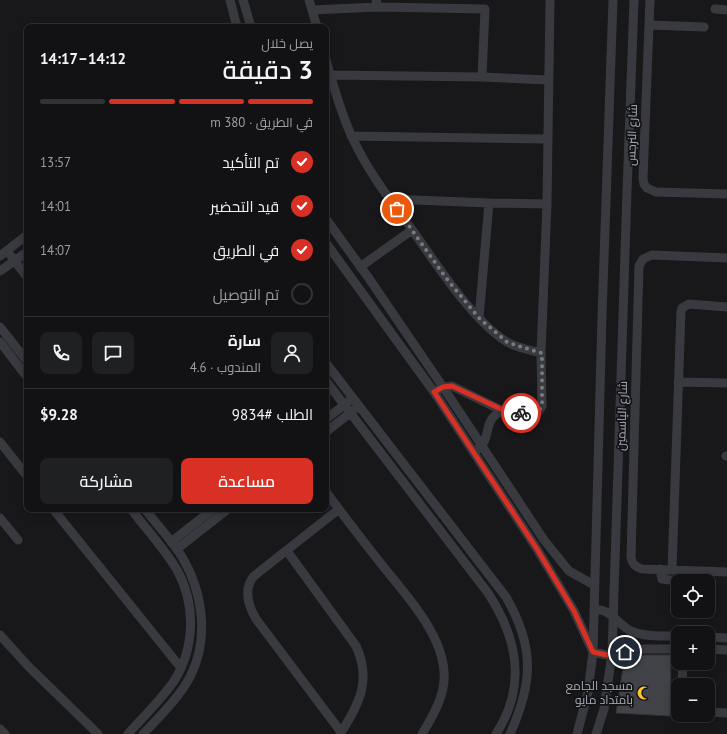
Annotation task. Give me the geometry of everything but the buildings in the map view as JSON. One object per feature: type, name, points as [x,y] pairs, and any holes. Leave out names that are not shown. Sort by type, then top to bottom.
[{"type":"street","points":[[230,0],[236,24]]},
{"type":"street","points":[[243,0],[249,24]]},
{"type":"street","points":[[309,0],[316,24]]},
{"type":"street","points":[[434,392],[447,386],[456,388],[503,410],[534,414],[541,409],[543,382],[542,353],[547,204],[550,0]]},
{"type":"street","points":[[577,734],[587,698],[593,652],[613,0]]},
{"type":"street","points":[[596,734],[604,709],[612,654],[634,0]]},
{"type":"street","name":"شارع النرجس","points":[[650,0],[650,25],[644,123],[644,184],[647,188],[656,192],[727,194]]},
{"type":"street","points":[[312,10],[377,3],[485,4],[482,77]]},
{"type":"street","points":[[715,9],[727,10]]},
{"type":"street","points":[[650,25],[704,27]]},
{"type":"street","points":[[329,71],[351,136],[367,166],[446,278],[479,318],[507,342],[542,353]]},
{"type":"street","points":[[330,75],[482,77],[548,80]]},
{"type":"street","points":[[629,122],[644,123]]},
{"type":"street","points":[[351,136],[547,139]]},
{"type":"street","points":[[389,199],[547,204]]},
{"type":"street","points":[[479,318],[489,203]]},
{"type":"street","points":[[329,224],[368,277],[555,555],[569,571],[594,585]]},
{"type":"street","points":[[360,267],[412,230]]},
{"type":"street","points":[[24,237],[3,253],[14,260],[24,273]]},
{"type":"street","points":[[329,247],[434,392],[537,549],[574,611],[593,652],[602,655],[644,649],[671,648]]},
{"type":"street","points":[[0,271],[24,254]]},
{"type":"street","name":"شارع الياسمين","points":[[727,258],[658,255],[648,256],[643,259],[639,266],[630,558],[636,568],[642,569],[727,572]]},
{"type":"street","points":[[357,285],[368,277]]},
{"type":"street","points":[[623,292],[638,292]]},
{"type":"street","points":[[672,570],[682,308],[689,304],[727,307]]},
{"type":"street","points":[[0,327],[24,357]]},
{"type":"street","points":[[0,342],[24,372]]},
{"type":"street","points":[[329,367],[506,597],[520,624],[529,659],[528,678],[521,710],[510,734]]},
{"type":"street","points":[[678,382],[727,383]]},
{"type":"street","points":[[329,385],[492,599],[507,626],[513,643],[516,675],[513,694],[504,721],[496,734]]},
{"type":"street","points":[[329,416],[353,398]]},
{"type":"street","points":[[329,430],[359,406]]},
{"type":"street","points":[[474,453],[485,442],[490,420],[498,412],[503,410]]},
{"type":"street","points":[[0,442],[24,472]]},
{"type":"street","points":[[618,480],[633,469]]},
{"type":"street","points":[[329,496],[414,606],[432,634],[441,653],[444,672],[443,691],[431,720],[422,734]]},
{"type":"street","points":[[287,551],[356,646],[362,659],[364,672],[363,685],[359,701],[341,733],[256,619],[248,602],[247,594],[250,581],[254,576],[339,509]]},
{"type":"street","points":[[429,516],[439,509]]},
{"type":"street","points":[[55,512],[181,668]]},
{"type":"street","points":[[128,734],[163,696],[174,681],[186,655],[191,628],[190,612],[182,581],[171,560],[134,512]]},
{"type":"street","points":[[144,734],[185,685],[195,665],[201,640],[201,609],[198,594],[187,566],[174,546],[147,512]]},
{"type":"street","points":[[174,546],[210,512]]},
{"type":"street","points":[[174,546],[224,512]]},
{"type":"street","points":[[0,518],[18,540]]},
{"type":"street","points":[[660,569],[662,579],[671,580]]},
{"type":"street","points":[[594,610],[605,610],[613,615],[624,627],[639,633],[671,635]]},
{"type":"street","points":[[0,635],[29,667],[98,734]]},
{"type":"street","points":[[715,637],[727,638]]},
{"type":"street","points":[[715,649],[727,650]]},
{"type":"street","points":[[715,712],[727,713]]},
{"type":"street","points":[[0,729],[5,734]]},
{"type":"way so far","points":[[397,209],[446,278],[479,318],[507,342],[542,353],[543,382],[541,409],[534,414],[521,413]]},
{"type":"place","name":"مسجد الجامع بامتداد مايو","points":[[644,693]]},
{"type":"route","points":[[521,413],[503,410],[452,386],[443,387],[434,392],[537,549],[574,611],[593,652],[598,655],[625,652]]}]
